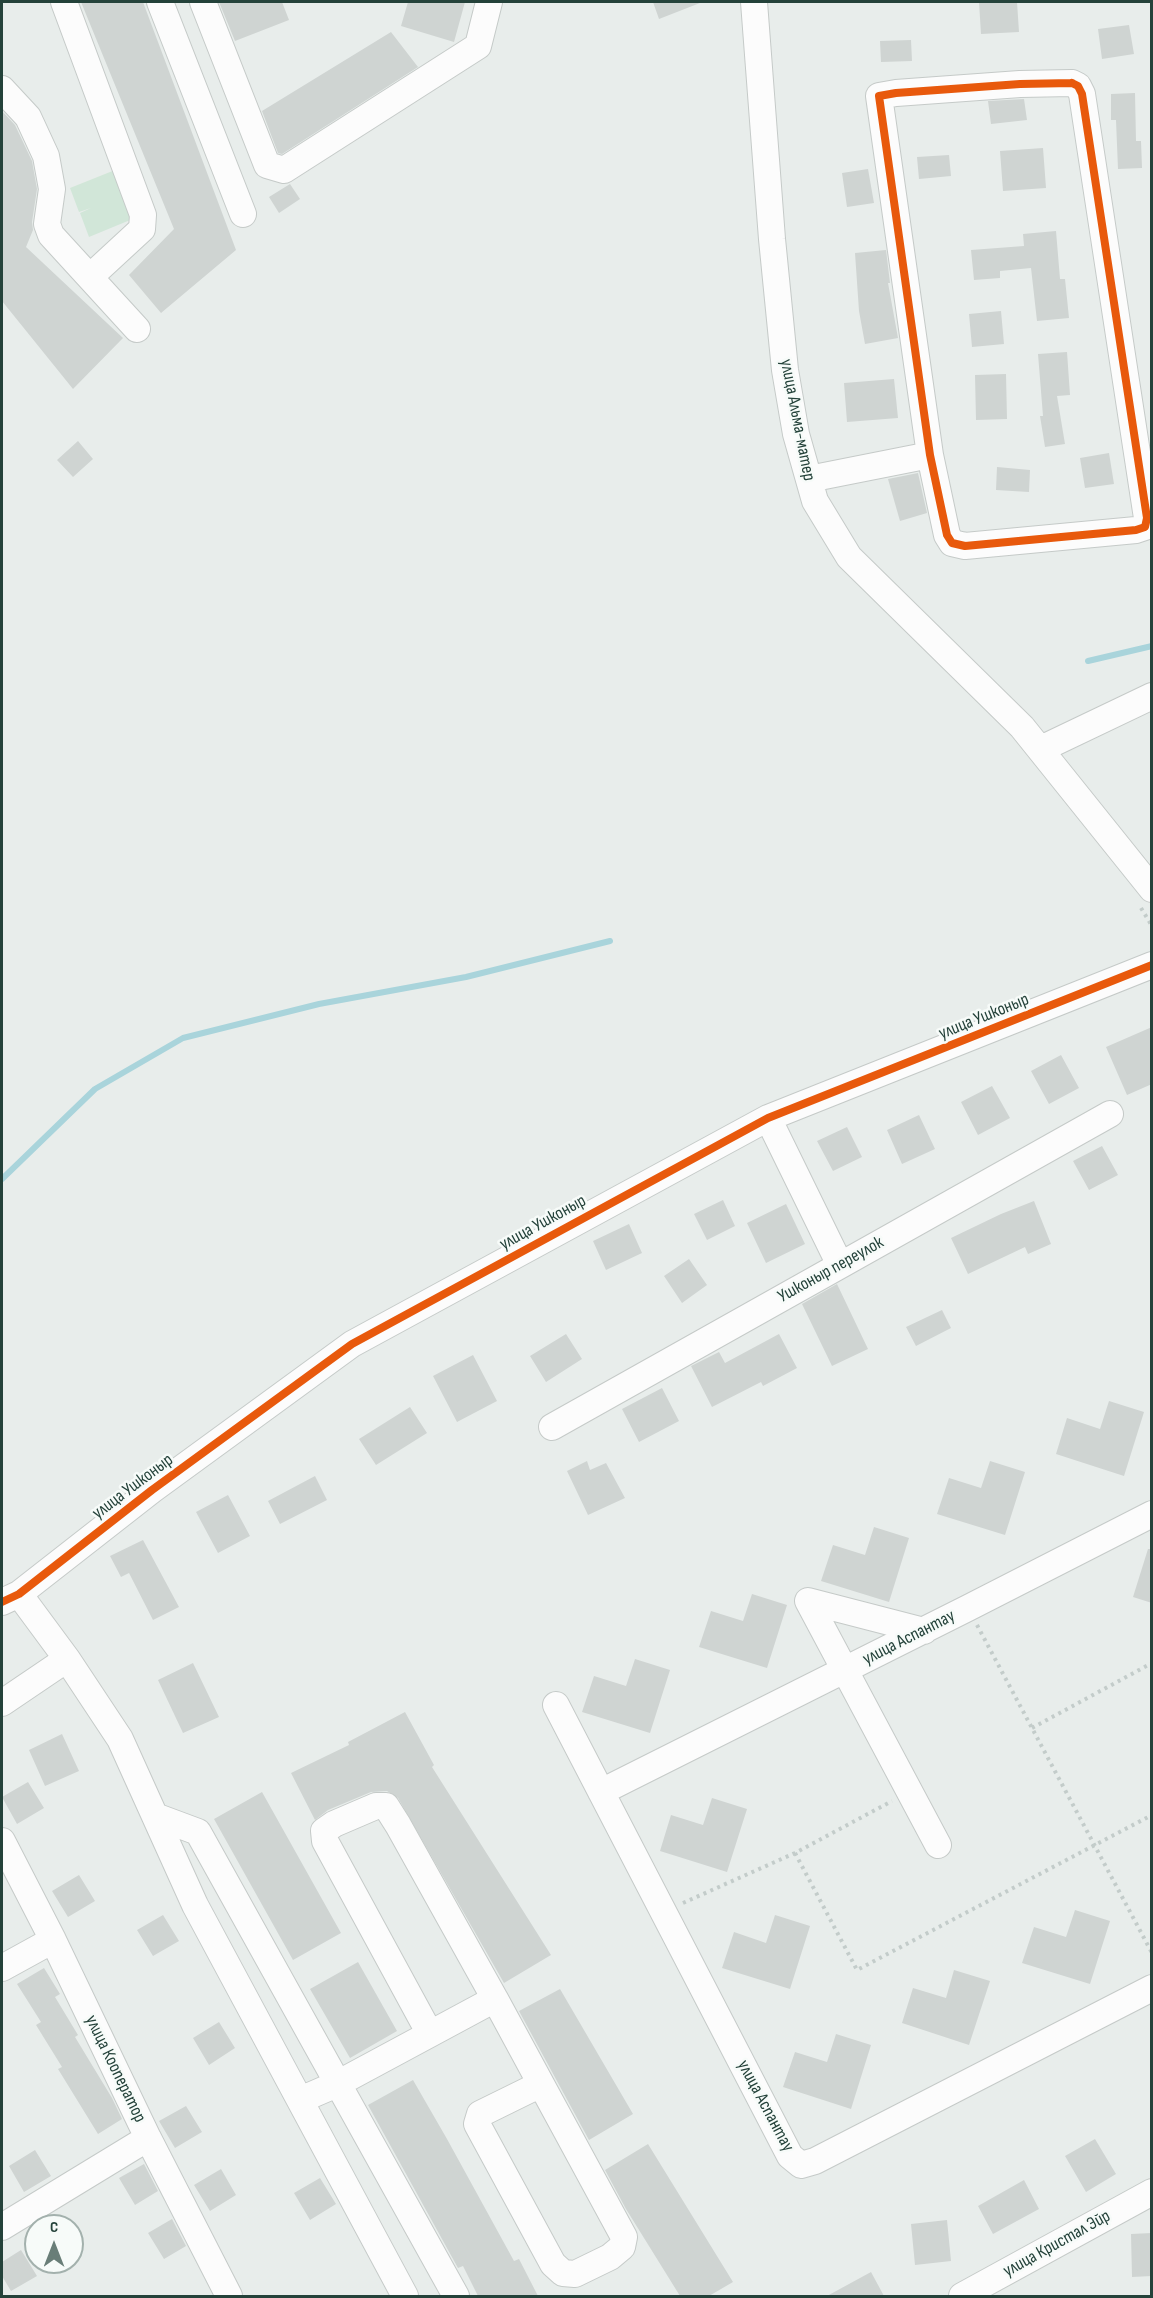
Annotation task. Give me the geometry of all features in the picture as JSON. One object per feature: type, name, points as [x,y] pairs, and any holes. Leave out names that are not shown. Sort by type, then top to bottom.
[{"type":"street","points":[[64,2],[143,214],[142,229],[90,277]]},
{"type":"street","points":[[160,2],[243,214]]},
{"type":"street","points":[[203,2],[267,165],[284,170],[478,46],[489,2]]},
{"type":"street","name":"улица Альма-матер","points":[[754,2],[772,239],[785,370],[796,434],[815,501],[849,557],[1022,727],[1152,889]]},
{"type":"street","points":[[1072,83],[1078,86],[1082,94],[1147,518],[1145,527],[1136,530],[965,546],[952,543],[947,535],[930,455],[879,96],[1009,85],[1072,83]]},
{"type":"street","points":[[2,89],[28,117],[46,156],[52,189],[47,224],[51,235],[137,329]]},
{"type":"street","points":[[809,479],[930,455]]},
{"type":"street","points":[[1041,749],[1152,696]]},
{"type":"street","name":"улица Ушконыр","points":[[10,1598],[152,1490],[352,1344],[768,1118],[1152,965]]},
{"type":"street","name":"Ушконыр переулок","points":[[552,1427],[1110,1114]]},
{"type":"street","points":[[768,1118],[840,1265]]},
{"type":"street","name":"улица Аспантау","points":[[601,1792],[1152,1514]]},
{"type":"street","points":[[10,1598],[67,1659],[120,1739],[195,1905],[405,2296]]},
{"type":"street","points":[[924,1631],[808,1600],[938,1845]]},
{"type":"street","points":[[2,1703],[67,1659]]},
{"type":"street","name":"улица Аспантау","points":[[556,1705],[790,2156],[801,2164],[815,2161],[1152,1988]]},
{"type":"street","points":[[430,2034],[325,1841],[324,1831],[334,1824],[376,1806],[386,1806],[398,1825],[495,1999],[624,2237],[622,2247],[610,2257],[575,2274],[564,2273],[554,2264],[477,2124],[480,2114],[541,2084]]},
{"type":"street","points":[[155,1816],[198,1832],[456,2296]]},
{"type":"street","name":"улица Кооператор","points":[[2,1841],[53,1940],[148,2138],[229,2296]]},
{"type":"street","points":[[2,1968],[53,1940]]},
{"type":"street","points":[[300,2100],[337,2084],[495,1999]]},
{"type":"street","points":[[2,2226],[148,2138]]},
{"type":"street","name":"улица Кристал Эйр","points":[[967,2295],[1152,2192]]},
{"type":"path","points":[[968,1608],[1152,1953]]},
{"type":"path","points":[[1032,1728],[1152,1663]]},
{"type":"path","points":[[663,1911],[795,1853],[909,1791]]},
{"type":"path","points":[[795,1853],[857,1970],[1152,1815]]},
{"type":"green space","points":[[115,170],[135,218],[89,237],[80,213],[91,208],[79,212],[70,188]]},
{"type":"building","points":[[81,2],[143,2],[236,250],[161,313],[129,275],[174,229]]},
{"type":"building","points":[[219,2],[282,2],[289,20],[235,41]]},
{"type":"building","points":[[408,2],[465,2],[454,42],[401,26]]},
{"type":"building","points":[[653,2],[700,2],[700,3],[659,19]]},
{"type":"building","points":[[979,2],[1017,2],[1019,32],[981,34]]},
{"type":"building","points":[[1129,25],[1134,54],[1102,59],[1098,29]]},
{"type":"building","points":[[391,32],[418,67],[282,154],[278,153],[262,111]]},
{"type":"building","points":[[911,40],[912,61],[881,62],[880,41]]},
{"type":"building","points":[[1135,93],[1136,141],[1141,141],[1142,168],[1118,169],[1116,120],[1111,120],[1111,94]]},
{"type":"building","points":[[1024,99],[1027,120],[991,124],[988,101]]},
{"type":"building","points":[[2,111],[15,125],[32,161],[37,189],[33,230],[26,247],[123,338],[73,389],[2,301]]},
{"type":"building","points":[[1043,148],[1046,188],[1003,191],[1000,151]]},
{"type":"building","points":[[949,155],[951,176],[919,179],[917,157]]},
{"type":"building","points":[[868,169],[874,203],[847,207],[842,173]]},
{"type":"building","points":[[290,184],[300,199],[279,213],[269,197]]},
{"type":"building","points":[[1056,231],[1060,279],[1065,279],[1069,318],[1037,321],[1031,268],[1000,271],[1000,278],[974,280],[971,250],[1024,246],[1023,234]]},
{"type":"building","points":[[886,250],[890,283],[888,283],[898,338],[865,344],[859,311],[855,253]]},
{"type":"building","points":[[1001,311],[1004,344],[972,347],[969,314]]},
{"type":"building","points":[[1067,352],[1070,395],[1057,396],[1065,444],[1045,447],[1040,416],[1043,416],[1038,354]]},
{"type":"building","points":[[1006,374],[1007,419],[976,420],[975,375]]},
{"type":"building","points":[[894,379],[898,418],[847,422],[844,383]]},
{"type":"building","points":[[78,441],[93,459],[73,477],[57,460]]},
{"type":"building","points":[[1109,453],[1114,484],[1085,488],[1080,458]]},
{"type":"building","points":[[997,467],[1030,470],[1029,492],[996,490]]},
{"type":"building","points":[[918,473],[927,513],[900,521],[888,479]]},
{"type":"building","points":[[1152,1027],[1152,1084],[1127,1095],[1106,1047]]},
{"type":"building","points":[[1061,1055],[1079,1088],[1049,1104],[1031,1071]]},
{"type":"building","points":[[992,1086],[1010,1118],[978,1135],[961,1102]]},
{"type":"building","points":[[919,1115],[935,1149],[902,1164],[887,1130]]},
{"type":"building","points":[[847,1127],[862,1157],[833,1171],[817,1141]]},
{"type":"building","points":[[1102,1146],[1118,1175],[1089,1190],[1073,1161]]},
{"type":"building","points":[[723,1200],[735,1226],[707,1240],[694,1214]]},
{"type":"building","points":[[1034,1201],[1051,1244],[1028,1254],[1025,1247],[968,1274],[951,1238]]},
{"type":"building","points":[[786,1204],[805,1244],[766,1263],[747,1223]]},
{"type":"building","points":[[629,1224],[642,1253],[606,1270],[593,1241]]},
{"type":"building","points":[[689,1259],[707,1285],[682,1303],[664,1276]]},
{"type":"building","points":[[837,1284],[868,1349],[832,1366],[802,1304]]},
{"type":"building","points":[[942,1310],[951,1328],[916,1346],[906,1327]]},
{"type":"building","points":[[566,1334],[582,1359],[546,1382],[530,1356]]},
{"type":"building","points":[[779,1334],[797,1368],[763,1386],[761,1382],[712,1407],[691,1366],[719,1352],[725,1363]]},
{"type":"building","points":[[473,1355],[497,1401],[457,1422],[433,1376]]},
{"type":"building","points":[[662,1388],[679,1421],[639,1442],[622,1409]]},
{"type":"building","points":[[1109,1401],[1144,1412],[1124,1476],[1056,1454],[1067,1418],[1100,1429]]},
{"type":"building","points":[[410,1407],[427,1433],[376,1465],[359,1439]]},
{"type":"building","points":[[587,1461],[590,1470],[606,1463],[625,1498],[588,1515],[567,1471]]},
{"type":"building","points":[[990,1461],[1025,1472],[1005,1535],[937,1514],[949,1478],[981,1488]]},
{"type":"building","points":[[315,1476],[327,1500],[280,1524],[268,1501]]},
{"type":"building","points":[[228,1495],[250,1536],[218,1553],[196,1512]]},
{"type":"building","points":[[874,1527],[909,1538],[889,1602],[821,1581],[833,1545],[865,1555]]},
{"type":"building","points":[[143,1540],[179,1607],[153,1620],[129,1573],[121,1577],[110,1556]]},
{"type":"building","points":[[1148,1549],[1152,1549],[1152,1603],[1133,1597]]},
{"type":"building","points":[[752,1594],[787,1605],[767,1668],[699,1647],[711,1611],[743,1621]]},
{"type":"building","points":[[635,1659],[670,1670],[650,1733],[582,1712],[594,1676],[626,1686]]},
{"type":"building","points":[[193,1663],[219,1717],[183,1733],[158,1680]]},
{"type":"building","points":[[405,1712],[434,1765],[432,1767],[551,1955],[504,1983],[398,1798],[387,1791],[371,1792],[328,1810],[315,1820],[291,1773],[349,1745],[348,1742]]},
{"type":"building","points":[[62,1734],[79,1771],[45,1786],[29,1750]]},
{"type":"building","points":[[28,1782],[44,1808],[17,1824],[2,1797]]},
{"type":"building","points":[[262,1792],[341,1933],[293,1960],[214,1819]]},
{"type":"building","points":[[712,1798],[747,1809],[727,1872],[660,1851],[671,1815],[703,1825]]},
{"type":"building","points":[[79,1875],[95,1901],[68,1917],[52,1891]]},
{"type":"building","points":[[1075,1910],[1110,1921],[1090,1984],[1022,1963],[1034,1927],[1066,1937]]},
{"type":"building","points":[[163,1915],[179,1941],[153,1956],[137,1930]]},
{"type":"building","points":[[775,1915],[810,1926],[790,1989],[722,1968],[734,1932],[766,1943]]},
{"type":"building","points":[[358,1962],[397,2031],[350,2058],[310,1989]]},
{"type":"building","points":[[44,1968],[60,1994],[55,1997],[78,2035],[75,2037],[122,2119],[98,2134],[58,2069],[62,2067],[36,2025],[41,2022],[17,1984]]},
{"type":"building","points":[[954,1970],[990,1981],[969,2045],[902,2023],[913,1988],[946,1998]]},
{"type":"building","points":[[560,1989],[633,2114],[589,2140],[519,2011]]},
{"type":"building","points":[[219,2022],[235,2048],[209,2065],[193,2038]]},
{"type":"building","points":[[836,2034],[871,2045],[851,2109],[783,2087],[795,2052],[827,2062]]},
{"type":"building","points":[[413,2080],[514,2261],[519,2259],[538,2296],[478,2296],[463,2266],[458,2268],[368,2105]]},
{"type":"building","points":[[186,2106],[202,2132],[175,2148],[159,2121]]},
{"type":"building","points":[[1095,2139],[1116,2174],[1086,2192],[1065,2156]]},
{"type":"building","points":[[648,2144],[733,2282],[709,2296],[680,2296],[626,2209],[605,2170]]},
{"type":"building","points":[[35,2150],[51,2176],[24,2192],[9,2166]]},
{"type":"building","points":[[144,2164],[158,2191],[135,2205],[119,2178]]},
{"type":"building","points":[[221,2169],[236,2195],[210,2211],[194,2185]]},
{"type":"building","points":[[320,2178],[336,2204],[310,2220],[294,2193]]},
{"type":"building","points":[[1024,2180],[1039,2209],[993,2234],[978,2206]]},
{"type":"building","points":[[172,2219],[186,2246],[164,2259],[148,2233]]},
{"type":"building","points":[[947,2220],[951,2261],[915,2265],[911,2224]]},
{"type":"building","points":[[1152,2233],[1152,2276],[1132,2277],[1131,2234]]},
{"type":"building","points":[[21,2250],[24,2255],[24,2274],[37,2276],[11,2291],[2,2276],[2,2262]]},
{"type":"building","points":[[871,2272],[884,2296],[827,2296]]},
{"type":"waterway","points":[[1088,661],[1152,646]]},
{"type":"waterway","points":[[2,1179],[95,1089],[183,1038],[319,1004],[466,977],[610,941]]},
{"type":"cycle path","points":[[1072,83],[1078,86],[1082,94],[1147,518],[1145,527],[1136,530],[965,546],[952,543],[947,535],[930,455],[879,96],[1020,84],[1072,83]]},
{"type":"cycle path","points":[[2,1602],[19,1594],[152,1490],[352,1344],[768,1118],[1152,965]]}]
